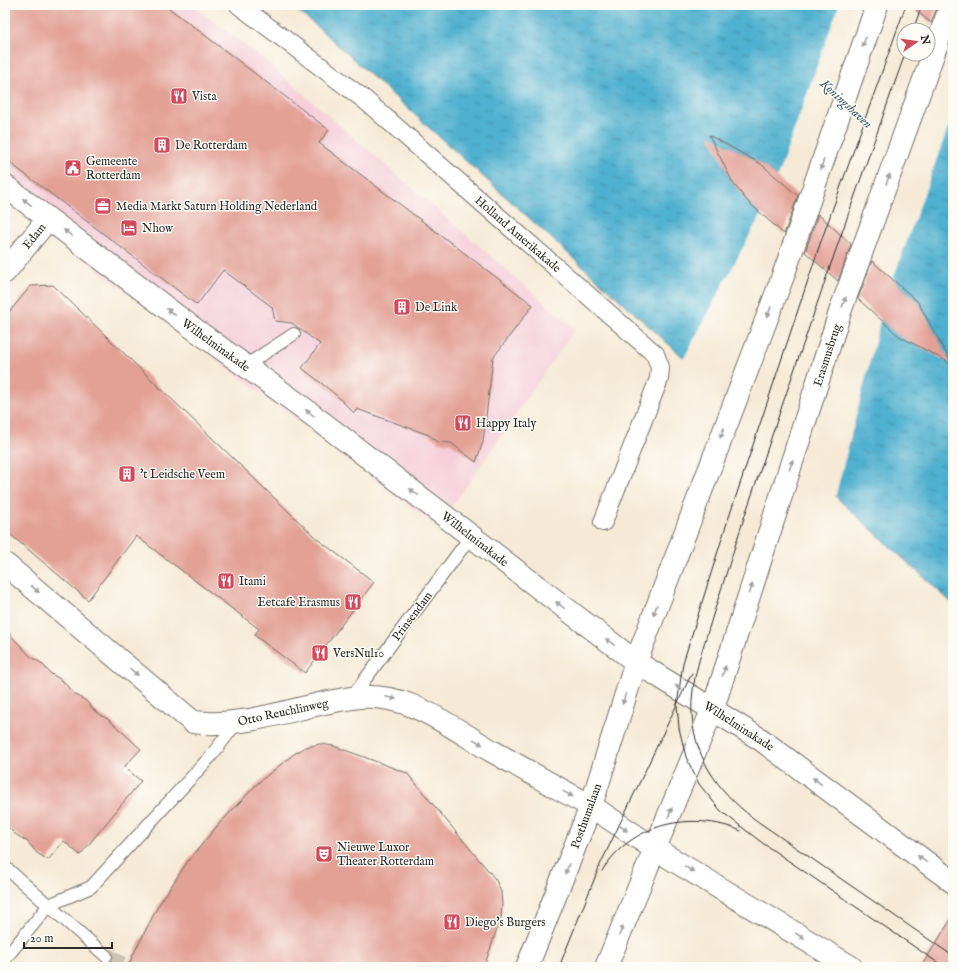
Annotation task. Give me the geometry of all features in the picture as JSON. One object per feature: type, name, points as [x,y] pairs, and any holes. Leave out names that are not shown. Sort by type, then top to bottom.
[{"type":"main road","points":[[636,662],[783,276],[877,5]]},
{"type":"main road","name":"Erasmusbrug","points":[[713,708],[842,309],[951,5]]},
{"type":"main road","name":"Wilhelminakade","points":[[5,186],[471,536],[570,614],[636,662],[713,708],[760,739],[953,882]]},
{"type":"main road","name":"Edam","points":[[5,272],[48,219]]},
{"type":"main road","name":"Otto Reuchlinweg","points":[[5,564],[193,722],[208,724],[237,722],[352,697],[384,697],[419,708],[591,806]]},
{"type":"main road","name":"Posthumalaan","points":[[527,967],[591,806],[636,662]]},
{"type":"main road","points":[[606,967],[713,708]]},
{"type":"main road","points":[[591,806],[655,849],[851,967]]},
{"type":"street","name":"Holland Amerikakade","points":[[239,5],[365,100],[655,354],[660,367],[659,379],[604,522]]},
{"type":"lane","points":[[245,366],[294,334]]},
{"type":"lane","name":"Prinsendam","points":[[352,697],[471,536]]},
{"type":"lane","points":[[5,959],[49,905],[91,887],[211,756],[237,722]]},
{"type":"lane","points":[[5,868],[106,956]]},
{"type":"shaded area","points":[[5,5],[192,5],[263,59],[575,329],[438,527],[9,203],[5,208]]},
{"type":"water","name":"Koningshaven","points":[[290,5],[910,5],[929,22],[896,22],[896,62],[936,62],[936,28],[953,43],[953,604],[684,358],[312,22]],"holes":[[[726,144],[762,164],[918,302],[943,348],[899,336],[748,202],[728,176],[724,162]]]},
{"type":"pier","points":[[839,5],[913,5],[932,22],[896,22],[896,62],[936,62],[936,25],[953,40],[953,114],[892,282],[776,180]]},
{"type":"pier","points":[[762,212],[881,318],[835,498],[683,360]]},
{"type":"building","points":[[5,5],[165,5],[329,130],[319,143],[533,305],[493,358],[483,442],[476,462],[451,443],[438,442],[429,435],[357,409],[354,413],[335,394],[302,368],[320,344],[292,323],[275,321],[272,307],[223,270],[197,305],[5,159]]},
{"type":"building","points":[[910,5],[938,5],[931,22]]},
{"type":"building","points":[[709,135],[761,164],[798,196],[784,234],[748,202],[733,183]]},
{"type":"building","points":[[818,214],[851,244],[838,281],[805,252]]},
{"type":"building","points":[[872,261],[918,302],[952,364],[899,336],[858,299]]},
{"type":"building","name":"'t Leidsche Veem","points":[[53,285],[316,538],[374,582],[305,673],[254,635],[259,629],[136,536],[88,600],[5,530],[5,317],[31,286]]},
{"type":"building","points":[[5,629],[30,656],[41,663],[50,673],[63,681],[73,693],[86,701],[96,712],[109,720],[141,749],[124,767],[141,781],[80,855],[64,841],[48,860],[37,853],[28,842],[15,834],[5,824]]},
{"type":"building","name":"Nieuwe Luxor Theater Rotterdam","points":[[320,744],[334,746],[407,773],[496,880],[501,892],[501,917],[484,967],[127,967],[158,906],[188,861],[218,825],[259,782],[294,754],[306,747]]},
{"type":"building","points":[[953,916],[953,967],[921,967]]},
{"type":"tunnel","points":[[106,956],[124,967]]},
{"type":"tram line","points":[[906,5],[820,244],[724,532],[683,663],[677,705],[679,728],[686,757],[699,784],[721,811],[761,842],[944,967]]},
{"type":"tram line","points":[[916,22],[922,5]]},
{"type":"tram line","points":[[902,62],[823,286],[740,530],[698,665],[693,690],[692,715],[694,732],[705,763],[713,777],[734,802],[760,823],[953,956]]},
{"type":"tram line","points":[[559,967],[600,865],[692,673]]},
{"type":"tram line","points":[[602,871],[614,855],[629,842],[646,832],[664,825],[683,822],[703,822],[722,825],[741,831]]},
{"type":"place","name":"Vista","points":[[179,96]]},
{"type":"place","name":"De Rotterdam","points":[[162,145]]},
{"type":"place","name":"Gemeente Rotterdam","points":[[73,168]]},
{"type":"place","name":"Media Markt Saturn Holding Nederland","points":[[103,206]]},
{"type":"place","name":"Nhow","points":[[129,228]]},
{"type":"place","name":"De Link","points":[[402,307]]},
{"type":"place","name":"Happy Italy","points":[[463,423]]},
{"type":"place","name":"'t Leidsche Veem","points":[[127,474]]},
{"type":"place","name":"Itami","points":[[226,581]]},
{"type":"place","name":"Eetcafe Erasmus","points":[[353,602]]},
{"type":"place","name":"VersNul10","points":[[320,653]]},
{"type":"place","name":"Nieuwe Luxor Theater Rotterdam","points":[[324,854]]},
{"type":"place","name":"Diego's Burgers","points":[[452,922]]}]
